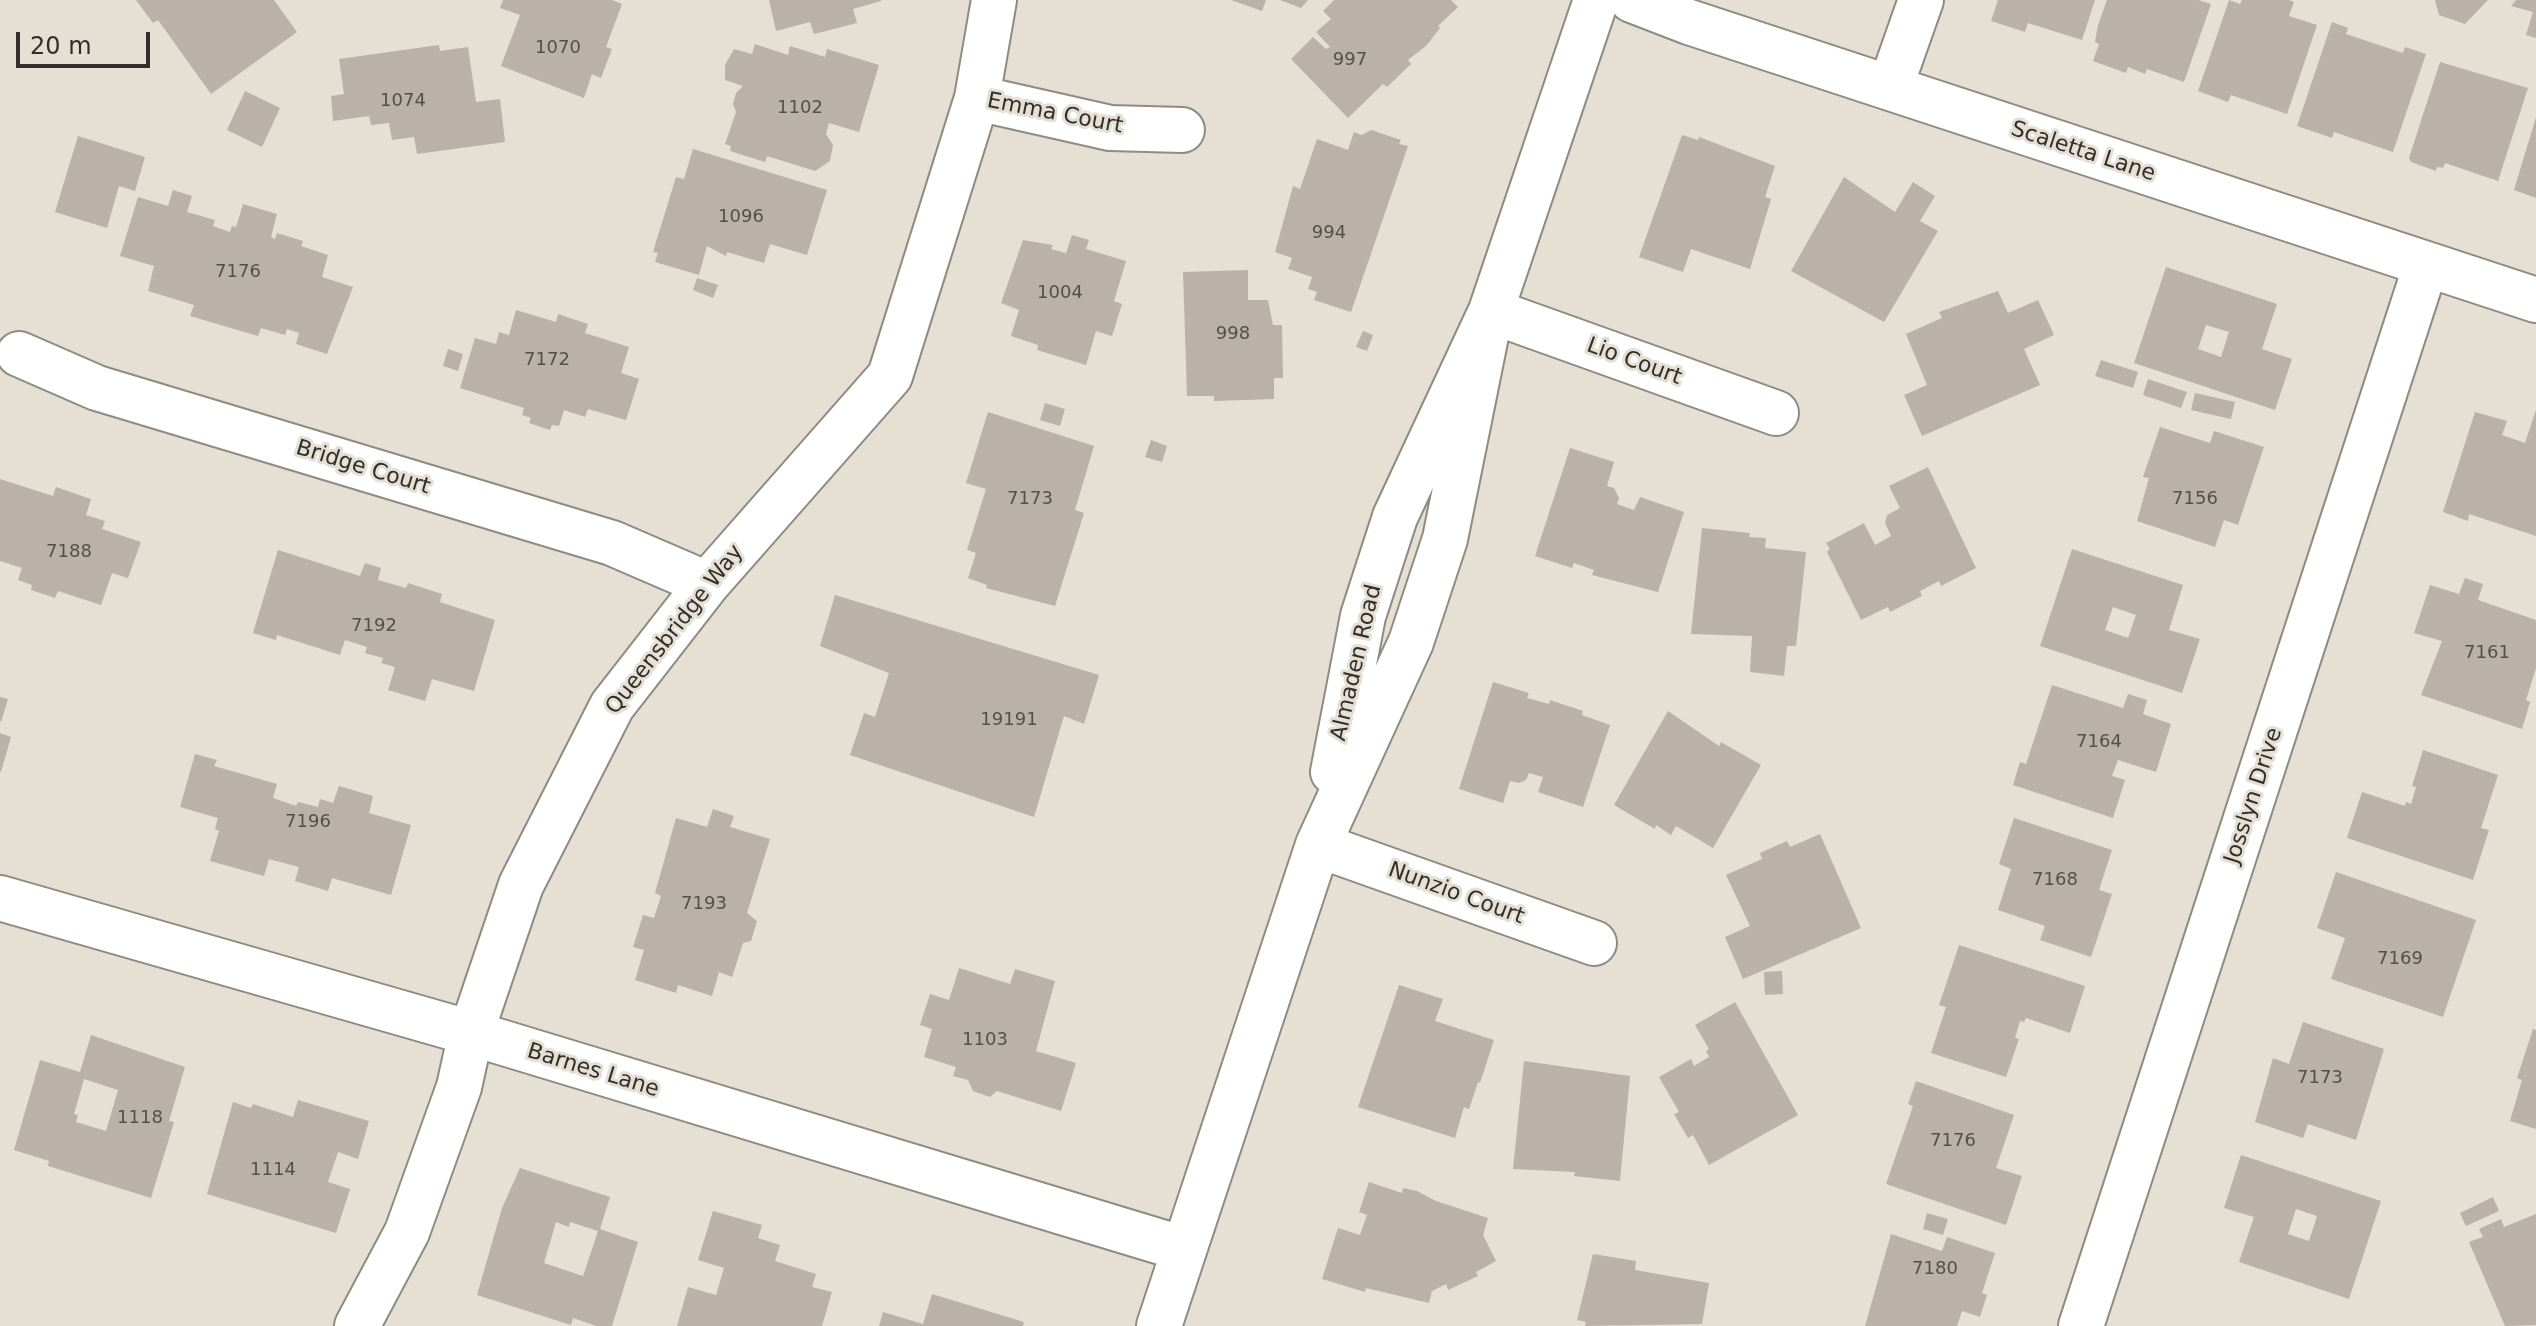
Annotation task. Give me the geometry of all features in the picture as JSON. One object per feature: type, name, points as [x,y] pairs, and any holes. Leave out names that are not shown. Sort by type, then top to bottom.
[{"type":"street","name":"Queensbridge Way","points":[[357,1326],[407,1232],[459,1087],[471,1033],[521,885],[612,706],[707,584],[890,376],[977,98],[994,0]]},
{"type":"street","name":"Almaden Road","points":[[1167,1324],[1184,1249],[1318,845],[1411,642],[1445,539],[1491,311],[1596,0]]},
{"type":"street","name":"Scaletta Lane","points":[[1632,0],[2536,300]]},
{"type":"street","points":[[1890,88],[1921,0]]},
{"type":"street","name":"Emma Court","points":[[977,98],[1110,128],[1182,130]]},
{"type":"street","name":"Josslyn Drive","points":[[2081,1326],[2426,265]]},
{"type":"street","name":"Lio Court","points":[[1491,311],[1776,413]]},
{"type":"street","name":"Bridge Court","points":[[19,354],[97,388],[612,543],[707,584]]},
{"type":"street","name":"Nunzio Court","points":[[1318,845],[1594,943]]},
{"type":"street","name":"Barnes Lane","points":[[0,898],[471,1033],[1184,1249]]},
{"type":"building","points":[[136,0],[274,0],[297,32],[211,94],[158,20],[153,23]]},
{"type":"building","points":[[503,0],[612,0],[622,4],[606,47],[612,49],[601,78],[592,74],[584,98],[501,66],[520,15],[500,8]]},
{"type":"building","points":[[769,0],[881,1],[853,9],[857,23],[814,34],[810,22],[776,31]]},
{"type":"building","points":[[1231,0],[1266,0],[1262,11]]},
{"type":"building","points":[[1280,0],[1308,0],[1301,8]]},
{"type":"building","points":[[1334,0],[1451,0],[1458,7],[1438,26],[1440,28],[1427,45],[1408,60],[1411,64],[1387,87],[1383,84],[1348,118],[1291,59],[1313,37],[1326,49],[1330,47],[1316,32],[1331,19],[1323,11]]},
{"type":"building","points":[[1998,0],[2095,0],[2082,40],[2028,23],[2025,32],[1991,21]]},
{"type":"building","points":[[2107,0],[2198,0],[2211,4],[2184,82],[2147,69],[2145,74],[2128,67],[2126,73],[2093,61],[2099,44],[2095,42],[2098,25]]},
{"type":"building","points":[[2229,0],[2240,4],[2242,0],[2289,0],[2294,2],[2289,16],[2317,25],[2287,114],[2231,95],[2228,102],[2198,91]]},
{"type":"building","points":[[2435,0],[2488,0],[2465,24],[2439,15]]},
{"type":"building","points":[[2516,0],[2536,0],[2536,38],[2526,35],[2533,12],[2511,6]]},
{"type":"building","points":[[2332,22],[2348,28],[2346,34],[2403,53],[2405,47],[2426,54],[2393,152],[2334,132],[2332,138],[2297,126]]},
{"type":"building","points":[[755,44],[788,55],[790,46],[825,57],[827,49],[879,65],[859,132],[829,123],[826,134],[833,145],[830,161],[815,171],[767,156],[765,162],[730,151],[731,146],[725,144],[736,112],[733,104],[736,93],[743,86],[725,80],[725,65],[734,49],[752,54]]},
{"type":"building","points":[[439,45],[440,51],[468,47],[476,102],[500,99],[505,142],[417,154],[414,137],[392,140],[389,123],[371,125],[369,116],[333,121],[331,96],[344,94],[339,59]]},
{"type":"building","points":[[2440,62],[2528,88],[2498,181],[2445,163],[2443,168],[2437,167],[2436,171],[2411,162],[2409,158]]},
{"type":"building","points":[[245,91],[280,108],[262,147],[227,130]]},
{"type":"building","points":[[2536,117],[2536,198],[2514,190]]},
{"type":"building","points":[[1371,130],[1401,140],[1399,144],[1408,146],[1351,312],[1314,300],[1317,292],[1308,289],[1312,277],[1288,269],[1292,258],[1275,252],[1293,186],[1300,189],[1317,139],[1348,150],[1354,132],[1362,135]]},
{"type":"building","points":[[1682,135],[1698,140],[1699,137],[1775,166],[1765,197],[1771,199],[1750,269],[1691,249],[1683,272],[1639,257]]},
{"type":"building","points":[[78,136],[145,157],[135,191],[119,186],[107,228],[55,212]]},
{"type":"building","points":[[693,149],[827,190],[807,255],[770,244],[764,263],[727,252],[726,256],[707,246],[699,275],[655,262],[658,253],[653,252],[676,177],[684,179]]},
{"type":"building","points":[[1844,177],[1895,212],[1913,182],[1935,196],[1920,221],[1938,231],[1884,322],[1791,271]]},
{"type":"building","points":[[173,190],[192,196],[187,212],[215,220],[213,226],[230,232],[232,226],[236,227],[243,204],[277,214],[271,237],[275,239],[277,233],[303,241],[301,246],[328,255],[322,277],[353,287],[327,354],[296,344],[299,333],[287,329],[285,335],[261,328],[258,336],[190,316],[194,305],[148,291],[154,266],[120,256],[138,197],[168,206]]},
{"type":"building","points":[[1072,235],[1089,240],[1086,249],[1126,261],[1114,301],[1122,304],[1112,336],[1096,331],[1086,365],[1037,350],[1038,345],[1011,336],[1019,310],[1001,303],[1023,240],[1053,245],[1051,249],[1066,253]]},
{"type":"building","points":[[2166,267],[2277,304],[2262,349],[2292,359],[2275,410],[2134,363]],"holes":[[[2206,325],[2229,332],[2221,357],[2198,349]]]},
{"type":"building","points":[[1248,270],[1248,300],[1268,300],[1273,325],[1282,325],[1283,378],[1274,378],[1274,399],[1214,401],[1214,396],[1187,396],[1183,272]]},
{"type":"building","points":[[697,278],[718,285],[713,298],[693,290]]},
{"type":"building","points":[[1998,291],[2008,313],[2038,300],[2054,335],[2024,349],[2040,385],[1922,436],[1904,395],[1927,385],[1906,334],[1942,318],[1939,312]]},
{"type":"building","points":[[516,310],[556,322],[558,314],[588,324],[585,333],[629,347],[621,373],[639,379],[626,420],[588,409],[585,417],[564,410],[559,426],[552,425],[550,430],[529,423],[531,418],[522,415],[524,408],[460,388],[475,338],[496,344],[499,332],[509,335]]},
{"type":"building","points":[[1363,331],[1373,335],[1367,351],[1356,347]]},
{"type":"building","points":[[448,349],[463,354],[458,371],[443,366]]},
{"type":"building","points":[[2101,360],[2138,372],[2133,388],[2095,376]]},
{"type":"building","points":[[2148,379],[2187,392],[2181,408],[2143,395]]},
{"type":"building","points":[[2195,393],[2235,402],[2231,419],[2191,410]]},
{"type":"building","points":[[1045,403],[1065,409],[1060,426],[1040,420]]},
{"type":"building","points":[[2536,410],[2536,536],[2469,514],[2468,521],[2443,512],[2475,412],[2507,421],[2502,435],[2525,443]]},
{"type":"building","points":[[988,412],[1094,446],[1075,510],[1084,513],[1055,606],[986,588],[987,585],[968,578],[976,553],[967,550],[986,489],[966,483]]},
{"type":"building","points":[[2160,427],[2210,443],[2214,431],[2264,447],[2238,525],[2224,520],[2215,547],[2137,521],[2149,478],[2143,477]]},
{"type":"building","points":[[1151,440],[1167,446],[1162,462],[1145,457]]},
{"type":"building","points":[[1570,448],[1614,462],[1607,486],[1614,488],[1619,498],[1617,504],[1634,510],[1640,497],[1684,512],[1658,592],[1592,575],[1594,570],[1574,563],[1572,568],[1535,556]]},
{"type":"building","points":[[1928,467],[1976,568],[1941,586],[1939,581],[1920,591],[1922,596],[1890,612],[1888,607],[1861,620],[1827,552],[1830,549],[1826,543],[1864,523],[1875,545],[1891,536],[1885,523],[1887,515],[1900,508],[1889,486]]},
{"type":"building","points":[[0,479],[53,496],[56,487],[91,499],[86,515],[105,521],[102,529],[141,542],[128,578],[112,573],[101,605],[58,591],[55,598],[31,590],[32,585],[18,580],[22,568],[0,561]]},
{"type":"building","points":[[1702,528],[1750,533],[1749,537],[1766,538],[1765,548],[1806,552],[1796,646],[1787,646],[1784,676],[1750,672],[1752,636],[1691,634]]},
{"type":"building","points":[[2072,549],[2183,585],[2169,630],[2200,639],[2182,693],[2040,646]],"holes":[[[2113,607],[2136,615],[2128,638],[2105,630]]]},
{"type":"building","points":[[278,550],[360,576],[365,563],[381,568],[378,580],[406,588],[408,583],[442,594],[440,602],[495,620],[474,691],[432,679],[425,701],[388,690],[395,667],[381,663],[383,658],[365,653],[367,647],[345,640],[340,655],[277,635],[276,640],[253,633]]},
{"type":"building","points":[[2465,578],[2483,584],[2478,600],[2536,620],[2536,668],[2526,700],[2530,702],[2522,729],[2421,695],[2442,641],[2414,633],[2430,585],[2459,594]]},
{"type":"building","points":[[835,595],[1099,675],[1084,724],[1064,716],[1034,817],[850,755],[864,713],[875,717],[889,673],[820,646]]},
{"type":"building","points":[[1493,682],[1529,693],[1527,698],[1549,704],[1550,700],[1583,711],[1582,715],[1610,725],[1583,807],[1538,792],[1543,777],[1529,773],[1526,780],[1519,783],[1510,781],[1503,803],[1459,789]]},
{"type":"building","points":[[2052,685],[2123,708],[2128,694],[2147,700],[2143,714],[2171,724],[2156,772],[2118,760],[2112,776],[2125,780],[2113,818],[2013,785],[2020,762],[2026,764]]},
{"type":"building","points":[[0,697],[8,699],[1,722],[0,721]]},
{"type":"building","points":[[1668,711],[1719,746],[1721,742],[1761,765],[1713,848],[1676,826],[1671,835],[1656,825],[1655,829],[1614,805]]},
{"type":"building","points":[[0,733],[11,737],[1,772],[0,772]]},
{"type":"building","points":[[2423,750],[2498,775],[2481,828],[2489,830],[2473,880],[2347,838],[2362,792],[2405,806],[2406,802],[2411,804],[2416,787],[2412,786]]},
{"type":"building","points":[[195,754],[217,760],[214,766],[277,784],[273,798],[296,806],[298,802],[318,807],[320,799],[333,803],[339,786],[373,796],[369,813],[411,825],[391,895],[332,878],[328,891],[295,881],[299,867],[269,859],[264,876],[210,861],[219,831],[215,829],[218,818],[180,807]]},
{"type":"building","points":[[713,809],[734,816],[730,827],[770,839],[747,913],[757,921],[751,941],[743,943],[732,977],[719,972],[712,996],[678,985],[676,993],[635,980],[644,950],[633,947],[643,915],[654,918],[661,896],[655,893],[676,818],[707,827]]},
{"type":"building","points":[[2014,818],[2112,850],[2099,890],[2112,894],[2091,957],[2040,940],[2045,926],[1998,910],[2011,869],[1999,864]]},
{"type":"building","points":[[1820,834],[1861,928],[1743,979],[1725,937],[1750,926],[1726,875],[1762,859],[1760,853],[1787,841],[1790,847]]},
{"type":"building","points":[[2336,872],[2476,920],[2443,1017],[2331,979],[2345,938],[2317,928]]},
{"type":"building","points":[[1959,945],[2085,986],[2070,1033],[2026,1018],[2024,1022],[2020,1021],[2015,1038],[2019,1039],[2006,1077],[1931,1053],[1946,1007],[1939,1005]]},
{"type":"building","points":[[959,968],[1010,984],[1015,969],[1055,981],[1036,1051],[1076,1063],[1061,1111],[997,1091],[990,1097],[973,1091],[968,1080],[953,1076],[956,1067],[924,1057],[932,1029],[920,1025],[930,994],[949,1000]]},
{"type":"building","points":[[1782,971],[1783,994],[1765,995],[1764,972]]},
{"type":"building","points":[[1399,985],[1443,999],[1435,1021],[1494,1040],[1469,1109],[1464,1107],[1455,1138],[1358,1107]]},
{"type":"building","points":[[1735,1002],[1798,1115],[1709,1165],[1693,1135],[1688,1138],[1674,1114],[1679,1112],[1659,1077],[1691,1059],[1694,1066],[1709,1057],[1706,1051],[1709,1049],[1695,1025]]},
{"type":"building","points":[[2303,1022],[2384,1049],[2356,1140],[2308,1124],[2303,1138],[2255,1122],[2273,1058],[2289,1064]]},
{"type":"building","points":[[2533,1029],[2536,1030],[2536,1129],[2510,1121],[2522,1080],[2517,1078]]},
{"type":"building","points":[[91,1035],[185,1067],[169,1121],[174,1122],[151,1198],[48,1166],[49,1161],[14,1150],[40,1060],[80,1072]],"holes":[[[84,1079],[118,1090],[106,1131],[76,1122],[78,1115],[74,1114]]]},
{"type":"building","points":[[1524,1061],[1630,1076],[1620,1181],[1574,1176],[1575,1172],[1513,1169]]},
{"type":"building","points":[[1916,1081],[2014,1115],[1996,1168],[2022,1176],[2006,1225],[1886,1184],[1913,1106],[1908,1104]]},
{"type":"building","points":[[298,1100],[369,1121],[358,1159],[338,1152],[328,1182],[350,1189],[336,1233],[207,1194],[233,1102],[251,1108],[253,1104],[293,1117]]},
{"type":"building","points":[[2241,1155],[2381,1201],[2349,1299],[2239,1262],[2254,1217],[2224,1208]],"holes":[[[2296,1209],[2317,1216],[2309,1241],[2288,1234]]]},
{"type":"building","points":[[520,1168],[610,1197],[600,1229],[638,1242],[612,1326],[596,1326],[573,1318],[571,1325],[477,1295],[502,1208]],"holes":[[[556,1222],[569,1227],[570,1222],[598,1231],[583,1276],[544,1263]]]},
{"type":"building","points":[[1369,1182],[1402,1193],[1403,1188],[1417,1191],[1436,1201],[1488,1218],[1483,1235],[1496,1261],[1476,1272],[1478,1276],[1448,1290],[1446,1284],[1432,1291],[1429,1303],[1366,1288],[1365,1292],[1322,1279],[1338,1228],[1360,1235],[1367,1215],[1359,1212]]},
{"type":"building","points":[[2493,1197],[2499,1211],[2466,1226],[2460,1213]]},
{"type":"building","points":[[713,1211],[762,1225],[758,1238],[780,1245],[775,1261],[816,1274],[812,1287],[832,1292],[822,1326],[677,1326],[688,1287],[716,1295],[724,1268],[698,1260]]},
{"type":"building","points":[[1927,1213],[1948,1219],[1943,1235],[1923,1229]]},
{"type":"building","points":[[2536,1214],[2536,1325],[2505,1326],[2469,1242],[2483,1237],[2479,1229],[2501,1219],[2504,1227]]},
{"type":"building","points":[[1891,1234],[1942,1251],[1947,1237],[1995,1253],[1982,1293],[1987,1295],[1980,1317],[1962,1311],[1957,1326],[1865,1326]]},
{"type":"building","points":[[1593,1254],[1636,1261],[1635,1270],[1709,1283],[1702,1324],[1585,1326],[1586,1322],[1577,1320]]},
{"type":"building","points":[[932,1294],[1024,1322],[1023,1326],[879,1326],[883,1312],[923,1324]]}]
